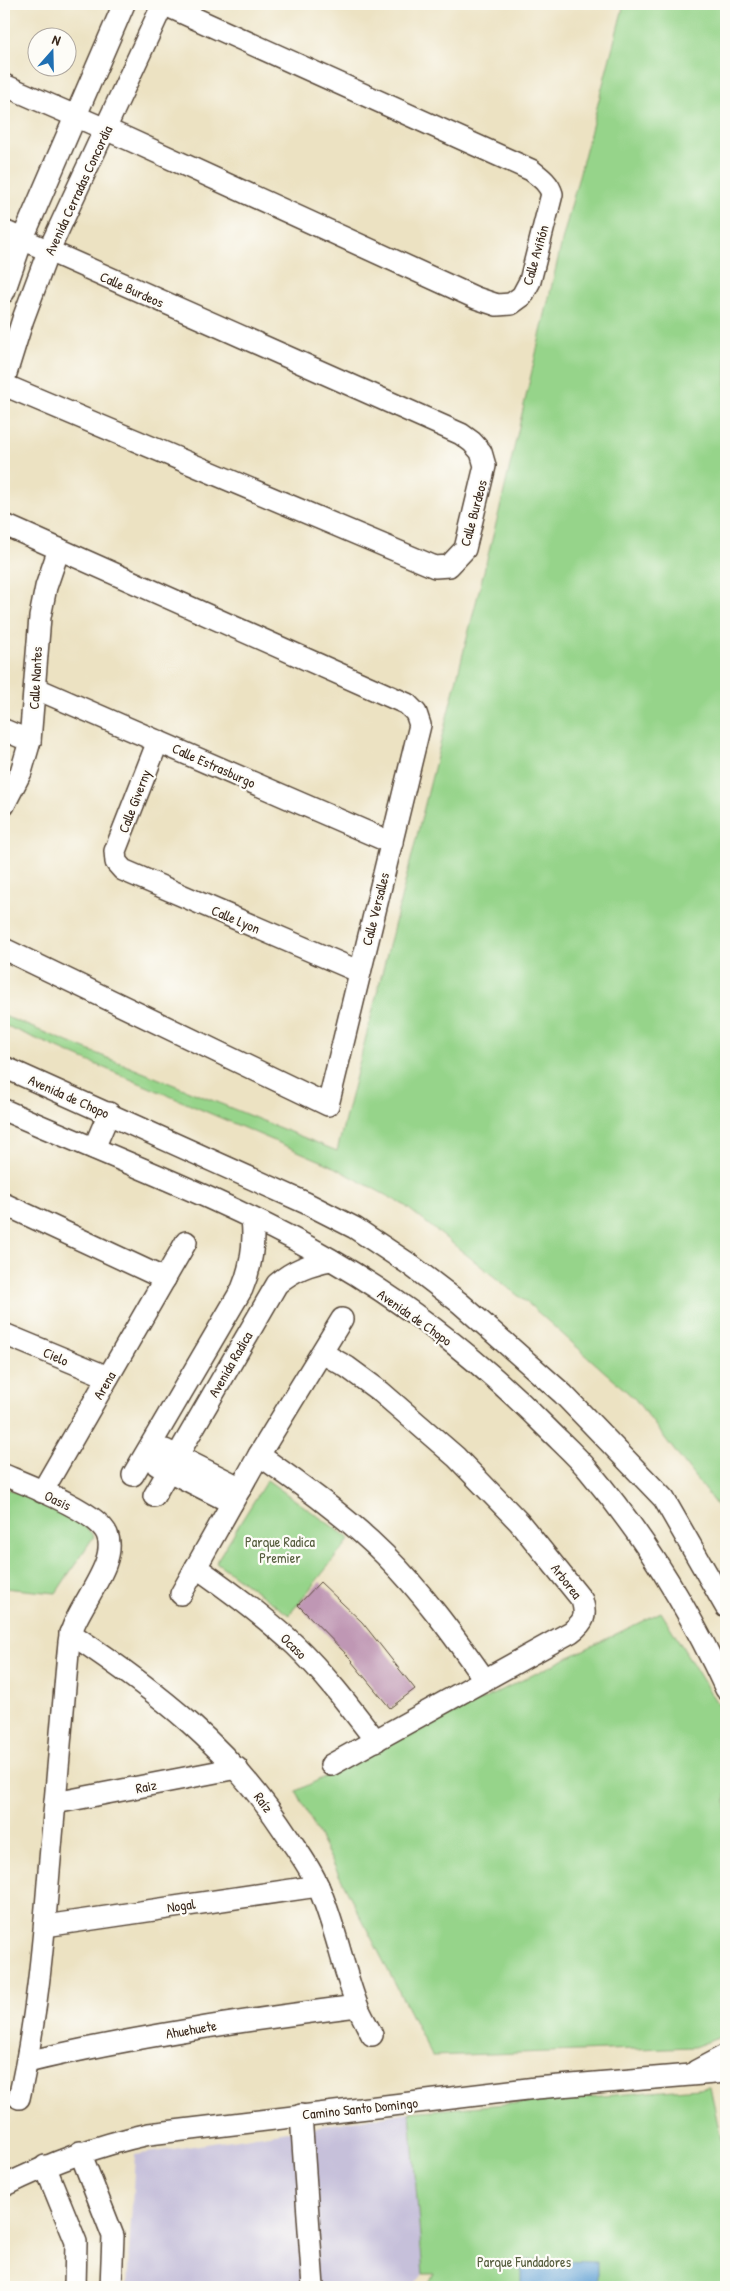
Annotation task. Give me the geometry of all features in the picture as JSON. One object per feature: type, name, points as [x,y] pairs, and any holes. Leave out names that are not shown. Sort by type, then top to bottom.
[{"type":"street","points":[[4,292],[13,236],[76,118],[124,4]]},
{"type":"street","name":"Calle Aviñón","points":[[106,130],[476,298],[497,305],[511,304],[522,296],[530,280],[552,194],[550,187],[531,170],[163,4]]},
{"type":"street","name":"Avenida Cerradas Concordia","points":[[4,380],[23,319],[48,252],[163,4]]},
{"type":"street","points":[[4,85],[106,130]]},
{"type":"street","name":"Calle Burdeos","points":[[4,385],[435,567],[449,566],[465,549],[485,466],[481,452],[461,434],[13,236]]},
{"type":"street","points":[[5,526],[59,549]]},
{"type":"street","name":"Calle Nantes","points":[[4,805],[12,768],[30,741],[35,688],[35,656],[40,617],[46,586],[59,549]]},
{"type":"street","name":"Calle Versalles","points":[[4,949],[328,1105],[420,724],[416,713],[407,704],[59,549]]},
{"type":"street","name":"Calle Estrasburgo","points":[[35,688],[392,843]]},
{"type":"street","points":[[4,730],[30,741]]},
{"type":"street","name":"Calle Giverny","points":[[116,862],[115,851],[158,741]]},
{"type":"street","name":"Calle Lyon","points":[[116,862],[123,870],[360,972]]},
{"type":"street","name":"Avenida de Chopo","points":[[4,1067],[109,1113],[355,1228],[460,1303],[563,1394],[664,1498],[726,1607]]},
{"type":"street","name":"Avenida de Chopo","points":[[4,1110],[252,1219],[331,1260],[430,1324],[517,1398],[588,1470],[630,1523],[676,1592],[705,1643],[726,1689]]},
{"type":"street","points":[[94,1148],[109,1113]]},
{"type":"street","points":[[4,1204],[165,1279]]},
{"type":"street","name":"Avenida Radica","points":[[173,1463],[143,1459],[242,1288],[249,1271],[253,1252],[252,1219]]},
{"type":"street","name":"Arena","points":[[42,1492],[186,1242]]},
{"type":"street","name":"Avenida Radica","points":[[154,1496],[276,1284],[287,1275],[303,1267],[331,1260]]},
{"type":"street","points":[[181,1594],[259,1455],[342,1320]]},
{"type":"street","name":"Cielo","points":[[4,1334],[108,1377]]},
{"type":"street","name":"Arborea","points":[[322,1353],[347,1367],[380,1392],[456,1457],[519,1522],[582,1600],[586,1612],[584,1618],[571,1632],[331,1765]]},
{"type":"street","points":[[259,1455],[325,1502],[385,1555],[438,1615],[485,1680]]},
{"type":"street","points":[[173,1463],[237,1495]]},
{"type":"street","name":"Oasis","points":[[4,1475],[92,1516],[106,1533],[108,1552],[104,1565],[70,1633]]},
{"type":"street","name":"Ocaso","points":[[196,1567],[247,1604],[294,1645],[338,1691],[376,1740]]},
{"type":"street","points":[[19,2098],[27,2062],[45,1926],[70,1633]]},
{"type":"street","name":"Raíz","points":[[70,1633],[120,1667],[176,1710],[237,1768],[282,1827],[318,1886],[357,2006],[372,2035]]},
{"type":"street","name":"Raiz","points":[[55,1803],[237,1768]]},
{"type":"street","name":"Nogal","points":[[45,1926],[318,1886]]},
{"type":"street","name":"Ahuehuete","points":[[27,2062],[102,2044],[228,2023],[357,2006]]},
{"type":"street","points":[[680,2077],[703,2068],[726,2055]]},
{"type":"street","name":"Camino Santo Domingo","points":[[4,2186],[45,2166],[80,2152],[106,2143],[149,2134],[536,2088],[726,2072]]},
{"type":"street","points":[[301,2115],[313,2287]]},
{"type":"street","points":[[80,2152],[113,2236],[111,2287]]},
{"type":"street","points":[[45,2166],[76,2242],[75,2287]]},
{"type":"shaded area","points":[[410,2112],[423,2274],[413,2287],[127,2287],[135,2155]]},
{"type":"green space","points":[[624,4],[726,4],[726,1518],[635,1399],[531,1306],[404,1205],[328,1164],[4,1025],[4,1016],[337,1151],[502,500],[563,237]]},
{"type":"green space","name":"Parque Radica Premier","points":[[267,1480],[350,1539],[289,1615],[216,1562]]},
{"type":"green space","points":[[4,1487],[76,1517],[94,1536],[56,1593],[4,1588]]},
{"type":"green space","points":[[661,1612],[726,1718],[726,2035],[694,2047],[432,2056],[296,1791]]},
{"type":"green space","name":"Parque Fundadores","points":[[710,2087],[726,2163],[726,2287],[426,2287],[434,2274],[423,2274],[410,2112]]},
{"type":"water","points":[[521,2260],[597,2262],[597,2287],[521,2287]]},
{"type":"building","points":[[320,1582],[362,1622],[415,1689],[390,1708],[353,1661],[298,1605]]}]
